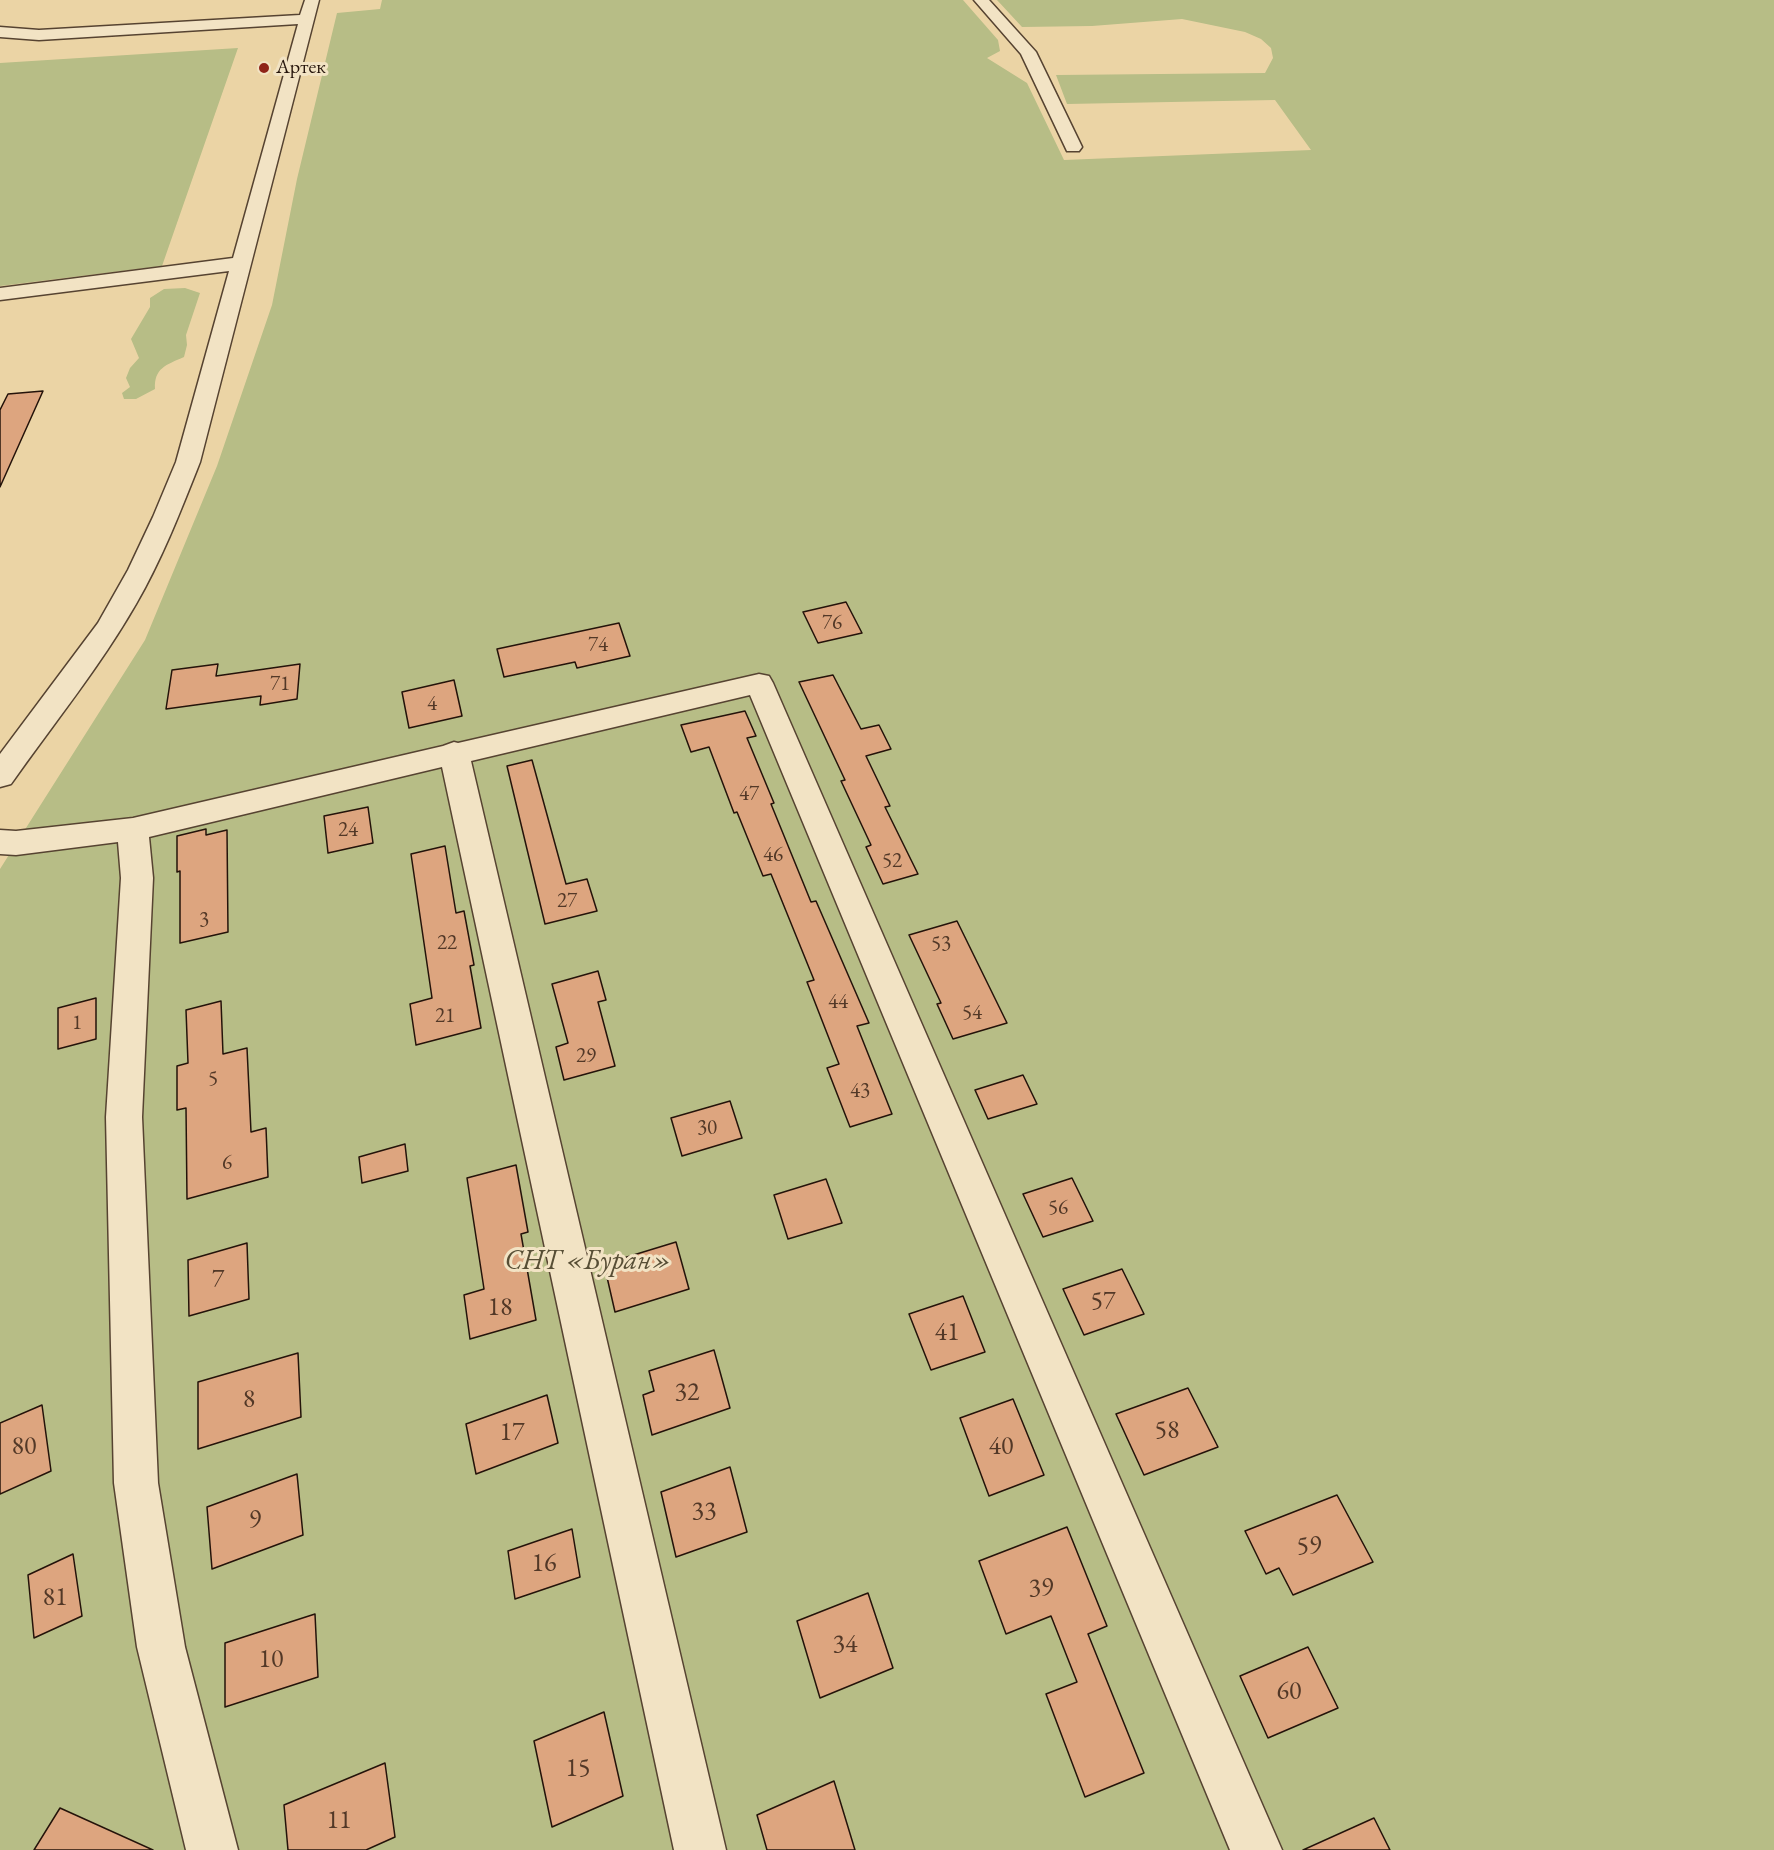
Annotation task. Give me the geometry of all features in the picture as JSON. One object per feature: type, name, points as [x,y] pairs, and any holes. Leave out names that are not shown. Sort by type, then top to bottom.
[{"type":"street","points":[[0,776],[86,658],[122,604],[164,522],[191,453],[312,0]]},
{"type":"street","points":[[981,0],[1028,52],[1073,147]]},
{"type":"street","points":[[0,42],[39,35],[307,20]]},
{"type":"street","points":[[0,32],[39,35]]},
{"type":"street","points":[[0,294],[242,263]]},
{"type":"street","points":[[0,842],[16,843],[133,829],[454,752],[759,683],[1256,1850]]},
{"type":"street","points":[[454,752],[700,1850]]},
{"type":"street","points":[[133,829],[137,878],[124,1117],[136,1484],[161,1647],[212,1850]]},
{"type":"green space","name":"СНТ «Буран»","points":[[382,0],[963,0],[998,40],[1000,51],[987,58],[1027,83],[1064,160],[1311,150],[1275,100],[1067,104],[1056,75],[1265,73],[1273,58],[1271,48],[1261,39],[1245,32],[1182,19],[1092,26],[1022,27],[997,0],[1774,0],[1774,1850],[0,1850],[0,869],[145,640],[217,466],[272,305],[297,179],[337,13],[380,9]]},
{"type":"green space","points":[[238,48],[162,266],[0,286],[0,63]]},
{"type":"green space","points":[[185,288],[200,293],[186,335],[187,345],[184,357],[162,368],[155,382],[155,389],[136,399],[124,399],[122,393],[130,387],[126,378],[130,368],[139,358],[131,339],[150,307],[150,298],[164,289]]},
{"type":"building","points":[[43,391],[0,487],[0,410],[8,394]]},
{"type":"building","points":[[846,602],[862,633],[818,643],[803,612]]},
{"type":"building","points":[[619,623],[630,656],[577,668],[575,662],[504,677],[497,649]]},
{"type":"building","points":[[218,664],[216,676],[300,664],[297,699],[260,705],[261,696],[166,709],[172,670]]},
{"type":"building","points":[[833,675],[861,729],[879,725],[891,749],[866,756],[890,806],[885,807],[918,874],[883,884],[866,847],[871,845],[841,781],[845,780],[799,682]]},
{"type":"building","points":[[454,680],[462,716],[409,728],[402,692]]},
{"type":"building","points":[[745,711],[756,736],[747,738],[774,803],[771,804],[811,902],[816,901],[869,1023],[857,1026],[892,1114],[850,1127],[827,1068],[839,1064],[807,982],[814,980],[771,874],[763,876],[737,812],[734,813],[709,747],[691,752],[681,725]]},
{"type":"building","points":[[532,760],[566,884],[587,879],[597,911],[545,924],[507,766]]},
{"type":"building","points":[[368,807],[373,843],[328,853],[324,816]]},
{"type":"building","points":[[206,829],[206,835],[227,830],[228,932],[180,943],[180,871],[177,872],[177,836]]},
{"type":"building","points":[[445,846],[456,913],[464,911],[474,965],[470,966],[481,1028],[416,1045],[410,1004],[432,998],[411,854]]},
{"type":"building","points":[[957,921],[1007,1023],[953,1039],[937,1004],[941,1003],[909,935]]},
{"type":"building","points":[[598,971],[606,1000],[598,1002],[615,1066],[564,1080],[556,1047],[568,1043],[552,984]]},
{"type":"building","points":[[96,998],[96,1039],[58,1049],[58,1008]]},
{"type":"building","points":[[221,1001],[223,1054],[247,1048],[251,1132],[266,1128],[268,1177],[187,1199],[186,1108],[177,1110],[177,1066],[188,1063],[186,1010]]},
{"type":"building","points":[[1023,1075],[1037,1104],[988,1119],[975,1090]]},
{"type":"building","points":[[730,1101],[742,1138],[682,1156],[671,1118]]},
{"type":"building","points":[[405,1144],[408,1171],[362,1183],[359,1157]]},
{"type":"building","points":[[516,1165],[528,1232],[521,1234],[536,1320],[470,1339],[464,1295],[484,1289],[467,1178]]},
{"type":"building","points":[[1072,1178],[1093,1221],[1043,1237],[1023,1194]]},
{"type":"building","points":[[826,1179],[842,1223],[788,1239],[774,1195]]},
{"type":"building","points":[[676,1242],[689,1289],[615,1312],[604,1264]]},
{"type":"building","points":[[247,1243],[249,1299],[189,1316],[188,1260]]},
{"type":"building","points":[[1122,1269],[1144,1314],[1084,1335],[1063,1289]]},
{"type":"building","points":[[963,1296],[985,1352],[931,1370],[909,1314]]},
{"type":"building","points":[[714,1350],[730,1408],[652,1435],[643,1395],[654,1391],[649,1371]]},
{"type":"building","points":[[298,1353],[301,1417],[198,1449],[198,1382]]},
{"type":"building","points":[[1188,1388],[1218,1447],[1144,1475],[1116,1414]]},
{"type":"building","points":[[547,1395],[558,1443],[476,1474],[466,1424]]},
{"type":"building","points":[[1013,1399],[1044,1475],[989,1496],[960,1418]]},
{"type":"building","points":[[42,1405],[51,1471],[0,1494],[0,1423]]},
{"type":"building","points":[[730,1467],[747,1532],[676,1557],[661,1492]]},
{"type":"building","points":[[297,1474],[303,1535],[212,1569],[207,1507]]},
{"type":"building","points":[[1337,1495],[1373,1562],[1293,1595],[1279,1568],[1266,1574],[1245,1531]]},
{"type":"building","points":[[1067,1527],[1107,1626],[1088,1634],[1144,1773],[1085,1797],[1046,1694],[1077,1682],[1051,1616],[1006,1634],[979,1561]]},
{"type":"building","points":[[572,1529],[580,1577],[515,1599],[508,1551]]},
{"type":"building","points":[[73,1554],[82,1616],[34,1638],[28,1575]]},
{"type":"building","points":[[868,1593],[893,1668],[820,1698],[797,1621]]},
{"type":"building","points":[[315,1614],[318,1677],[225,1707],[225,1643]]},
{"type":"building","points":[[1308,1647],[1338,1708],[1268,1738],[1240,1676]]},
{"type":"building","points":[[604,1712],[623,1796],[552,1827],[534,1741]]},
{"type":"building","points":[[385,1763],[395,1837],[366,1850],[288,1850],[284,1805]]},
{"type":"building","points":[[834,1781],[855,1850],[767,1850],[757,1815]]},
{"type":"building","points":[[60,1808],[153,1850],[34,1850]]},
{"type":"building","points":[[1374,1818],[1390,1850],[1303,1850]]},
{"type":"place","name":"Артек","points":[[264,68]]}]
